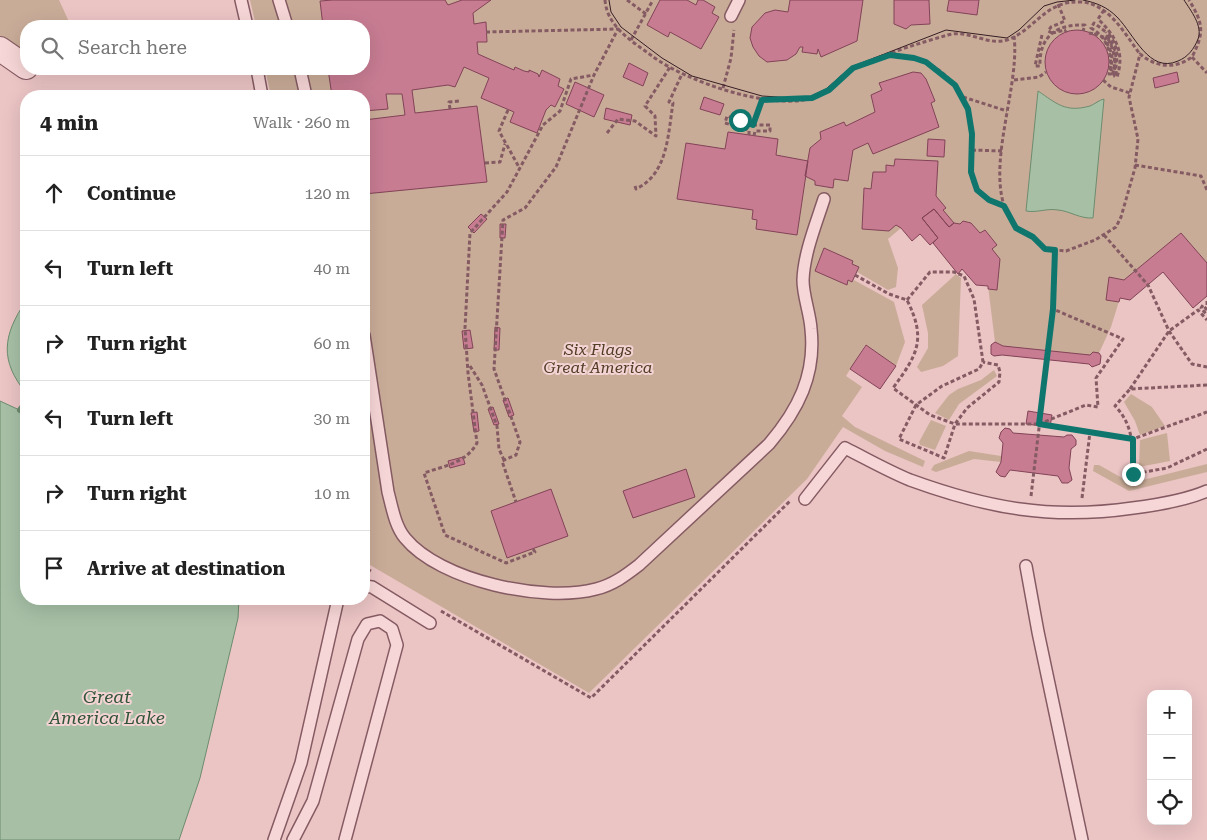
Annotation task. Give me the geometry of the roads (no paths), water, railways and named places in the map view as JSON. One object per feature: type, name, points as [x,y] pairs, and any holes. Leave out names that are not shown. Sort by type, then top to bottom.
[{"type":"street","points":[[0,49],[20,63]]},
{"type":"lane","points":[[241,0],[246,20]]},
{"type":"lane","points":[[281,0],[286,20]]},
{"type":"lane","points":[[730,16],[740,0]]},
{"type":"lane","points":[[258,75],[261,90]]},
{"type":"lane","points":[[301,75],[305,90]]},
{"type":"lane","points":[[370,374],[388,492],[394,514],[403,537],[422,556],[438,565],[481,581],[533,592],[576,593],[597,589],[618,580],[639,565],[733,478],[769,444],[786,424],[802,398],[812,353],[811,329],[803,281],[805,262],[824,198]]},
{"type":"lane","points":[[805,499],[845,448],[909,479],[980,502],[1029,511],[1109,512],[1150,506],[1207,491]]},
{"type":"lane","points":[[1026,566],[1082,840]]},
{"type":"lane","points":[[370,587],[430,623]]},
{"type":"lane","points":[[274,840],[302,762],[337,605]]},
{"type":"lane","points":[[293,840],[313,801],[358,639],[367,624],[380,621],[392,629],[397,645],[344,840]]},
{"type":"water","points":[[1038,91],[1061,106],[1074,108],[1090,106],[1104,99],[1093,218],[1054,210],[1026,211]]},
{"type":"water","points":[[20,311],[20,384],[8,359],[7,348],[12,326]]},
{"type":"water","name":"Great America Lake","points":[[0,401],[20,410],[20,605],[239,605],[238,618],[200,778],[179,840],[0,840]]},
{"type":"tram line","points":[[609,0],[611,12],[621,27],[662,58],[692,76],[762,96],[794,98],[809,97],[826,89],[851,67],[946,30],[1007,38],[1019,30],[1044,6],[1075,0]]},
{"type":"tram line","points":[[1083,0],[1106,8],[1117,17],[1150,57],[1168,64],[1188,55],[1198,39],[1198,24],[1184,0]]},
{"type":"park label","name":"Six Flags Great America","points":[[598,358]]}]
